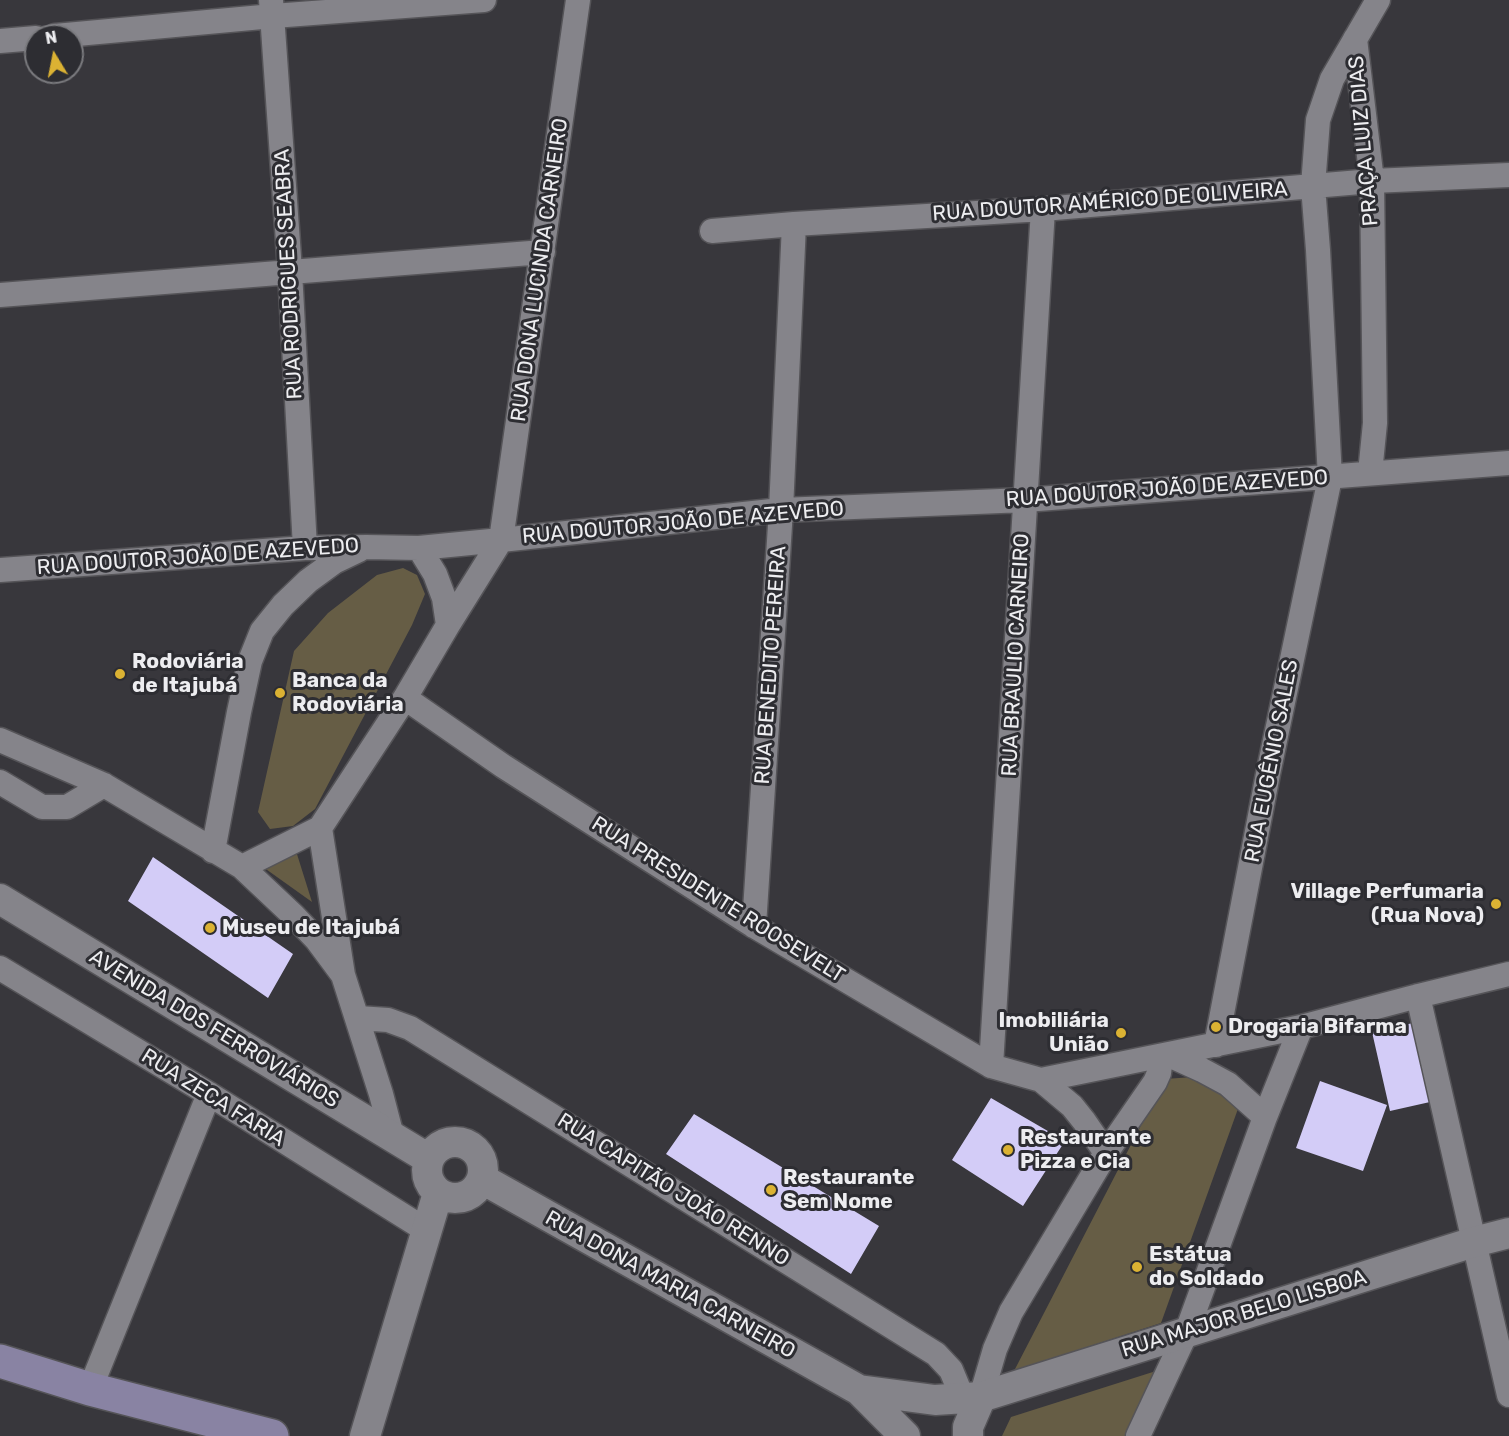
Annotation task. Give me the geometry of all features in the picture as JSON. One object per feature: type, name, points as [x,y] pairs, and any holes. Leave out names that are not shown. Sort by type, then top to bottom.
[{"type":"main road","points":[[0,1361],[90,1389],[272,1436]]},
{"type":"street","points":[[84,32],[272,8],[484,0]]},
{"type":"street","name":"RUA DONA LUCINDA CARNEIRO","points":[[501,540],[578,0]]},
{"type":"street","points":[[1355,39],[1378,0]]},
{"type":"street","name":"RUA RODRIGUES SEABRA","points":[[272,8],[290,271],[305,548]]},
{"type":"street","points":[[0,41],[24,39]]},
{"type":"street","name":"PRAÇA LUIZ DIAS","points":[[1355,39],[1372,181],[1375,423],[1370,473]]},
{"type":"street","name":"PRAÇA LUIZ DIAS","points":[[1330,478],[1313,186],[1318,120],[1332,79],[1355,39]]},
{"type":"street","name":"RUA DOUTOR AMÉRICO DE OLIVEIRA","points":[[712,231],[1043,209],[1372,181],[1509,175]]},
{"type":"street","name":"RUA BRAULIO CARNEIRO","points":[[991,1066],[1043,209]]},
{"type":"street","name":"RUA BENEDITO PEREIRA","points":[[754,926],[781,510],[794,224]]},
{"type":"street","points":[[0,294],[543,252]]},
{"type":"street","name":"RUA DOUTOR JOÃO DE AZEVEDO","points":[[0,570],[305,548],[366,546],[419,548],[781,510],[1025,500],[1509,463]]},
{"type":"street","name":"RUA EUGÊNIO SALES","points":[[1216,1045],[1268,774],[1330,478]]},
{"type":"street","points":[[242,867],[320,828],[405,698],[501,540]]},
{"type":"street","points":[[213,851],[250,661],[262,631],[283,605],[308,581],[334,562],[366,546]]},
{"type":"street","points":[[419,548],[435,574],[444,598],[448,625]]},
{"type":"street","name":"RUA PRESIDENTE ROOSEVELT","points":[[405,698],[503,766],[754,926],[991,1066],[1041,1080]]},
{"type":"street","points":[[0,740],[104,785],[242,867],[317,940],[343,975]]},
{"type":"street","points":[[0,782],[42,807],[67,807],[104,785]]},
{"type":"street","points":[[320,828],[343,975],[358,1018],[392,1136]]},
{"type":"street","name":"AVENIDA DOS FERROVIÁRIOS","points":[[0,899],[429,1159]]},
{"type":"street","name":"RUA ZECA FARIA","points":[[0,968],[426,1230]]},
{"type":"street","points":[[1041,1080],[1301,1028],[1509,974]]},
{"type":"street","points":[[1418,996],[1509,1395]]},
{"type":"street","name":"RUA CAPITÃO JOÃO RENNO","points":[[358,1018],[388,1020],[410,1028],[936,1353],[972,1398]]},
{"type":"street","points":[[1138,1436],[1187,1331],[1265,1118],[1301,1028]]},
{"type":"street","points":[[1165,1056],[1202,1070],[1228,1084],[1265,1118]]},
{"type":"street","points":[[968,1436],[972,1398],[1011,1312],[1106,1153],[1155,1082],[1165,1056]]},
{"type":"street","points":[[1041,1080],[1072,1106],[1106,1153]]},
{"type":"street","points":[[90,1389],[209,1095]]},
{"type":"street","points":[[461,1142],[477,1152],[482,1160],[484,1170],[482,1179],[472,1193],[463,1197],[446,1197],[431,1186],[426,1168],[434,1151],[442,1145],[461,1142]]},
{"type":"street","name":"RUA DONA MARIA CARNEIRO","points":[[482,1179],[859,1390],[905,1436]]},
{"type":"street","points":[[365,1436],[438,1193]]},
{"type":"street","name":"RUA MAJOR BELO LISBOA","points":[[972,1398],[1509,1233]]},
{"type":"street","name":"RUA DONA MARIA CARNEIRO","points":[[859,1390],[935,1400],[972,1398]]},
{"type":"shaded area","points":[[403,568],[417,575],[425,594],[412,625],[315,809],[293,826],[270,829],[258,812],[294,651],[328,613],[377,575]]},
{"type":"shaded area","points":[[296,851],[312,902],[263,867]]},
{"type":"shaded area","points":[[1207,1076],[1239,1106],[1161,1323],[1014,1371],[1165,1079]]},
{"type":"shaded area","points":[[1156,1371],[1128,1436],[1002,1436],[1011,1417]]},
{"type":"building","name":"Museu de Itajubá","points":[[153,857],[293,954],[268,998],[128,901]]},
{"type":"building","points":[[1413,1023],[1430,1102],[1390,1111],[1372,1032]]},
{"type":"building","points":[[1320,1081],[1387,1105],[1363,1171],[1296,1148]]},
{"type":"building","name":"Restaurante Pizza e Cia","points":[[991,1098],[1065,1141],[1023,1206],[952,1160]]},
{"type":"building","name":"Restaurante Sem Nome","points":[[694,1114],[879,1226],[851,1274],[666,1154]]},
{"type":"place","name":"Rodoviária de Itajubá","points":[[120,674]]},
{"type":"place","name":"Banca da Rodoviária","points":[[280,693]]},
{"type":"place","name":"Village Perfumaria (Rua Nova)","points":[[1496,904]]},
{"type":"place","name":"Museu de Itajubá","points":[[210,928]]},
{"type":"place","name":"Drogaria Bifarma","points":[[1216,1027]]},
{"type":"place","name":"Imobiliária União","points":[[1121,1033]]},
{"type":"place","name":"Restaurante Pizza e Cia","points":[[1008,1150]]},
{"type":"place","name":"Restaurante Sem Nome","points":[[771,1190]]},
{"type":"place","name":"Estátua do Soldado","points":[[1137,1267]]}]
